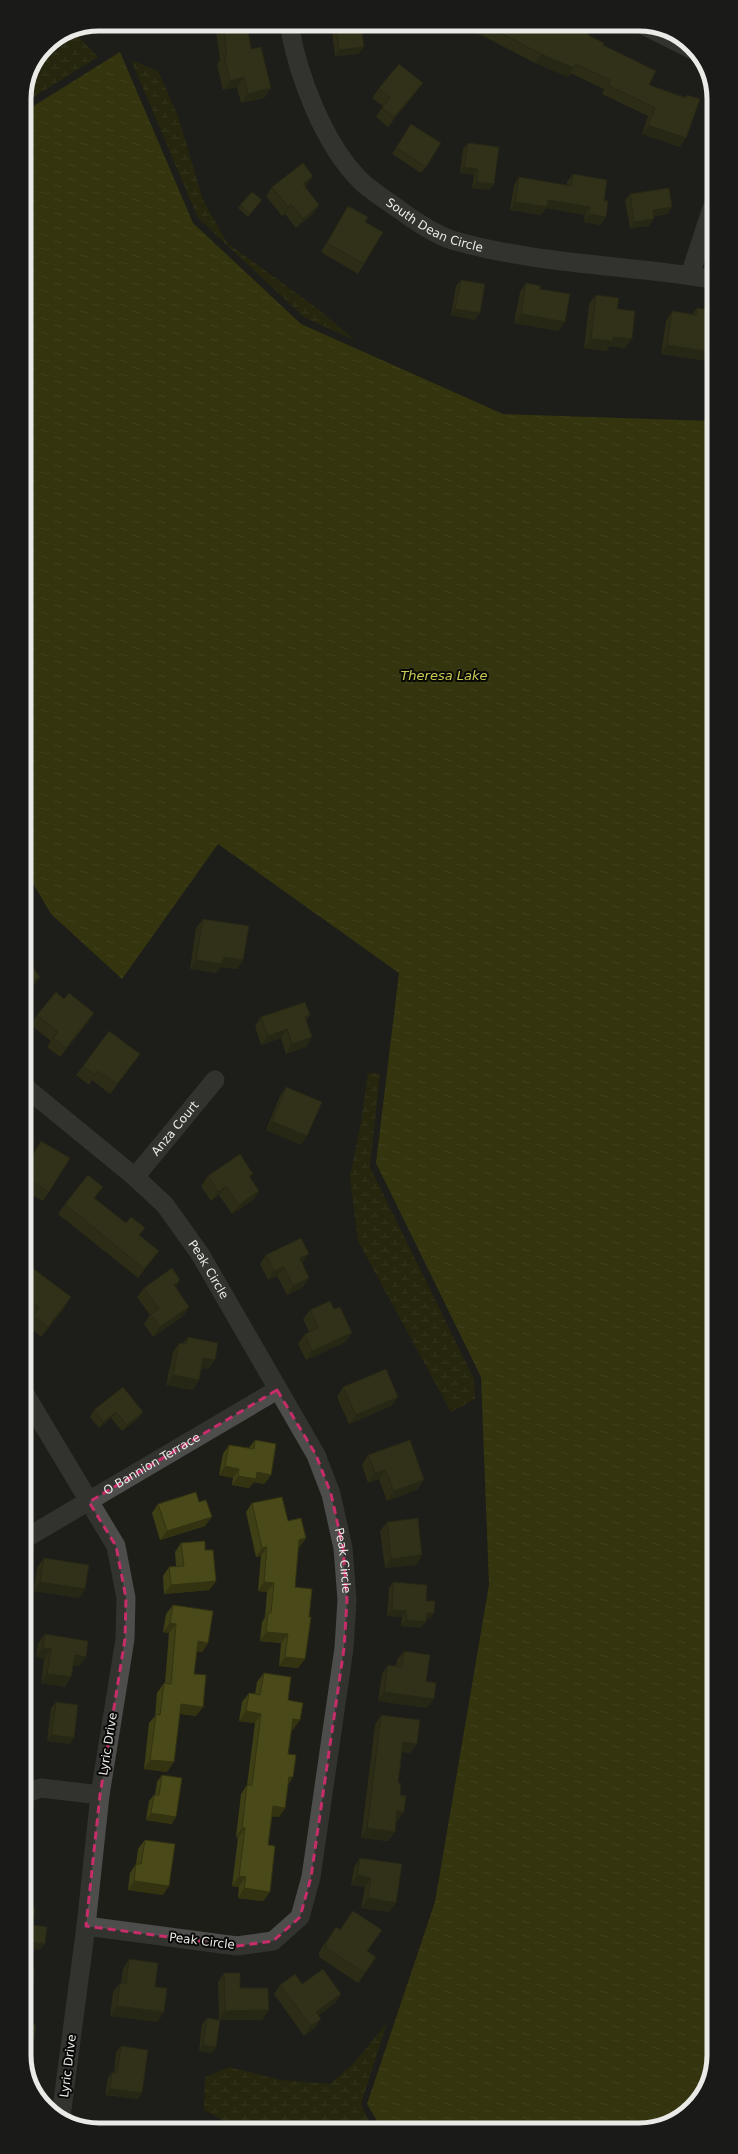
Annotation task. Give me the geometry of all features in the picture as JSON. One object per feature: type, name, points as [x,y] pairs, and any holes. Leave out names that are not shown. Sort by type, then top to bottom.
[{"type":"street","name":"South Dean Circle","points":[[290,31],[294,53],[316,115],[338,152],[363,183],[409,217],[450,239],[502,252],[707,278]]},
{"type":"street","points":[[690,275],[707,223]]},
{"type":"street","name":"Anza Court","points":[[135,1176],[215,1080]]},
{"type":"street","name":"Peak Circle","points":[[31,1092],[135,1176],[165,1205],[200,1254],[277,1390],[316,1455],[332,1494],[343,1548],[347,1600],[344,1648],[311,1877],[300,1917],[273,1940],[237,1946],[86,1926]]},
{"type":"street","name":"O Bannion Terrace","points":[[31,1535],[277,1390]]},
{"type":"street","name":"Lyric Drive","points":[[31,1404],[116,1546],[126,1598],[125,1639],[100,1795],[86,1926],[61,2112]]},
{"type":"street","points":[[31,1791],[41,1788],[100,1795]]},
{"type":"highlighted area","points":[[277,1390],[316,1455],[331,1494],[343,1548],[347,1600],[344,1648],[311,1877],[300,1917],[273,1941],[237,1946],[86,1926],[100,1795],[125,1639],[126,1598],[116,1546],[89,1502]]},
{"type":"green space","points":[[77,35],[98,57],[31,99],[32,85],[36,73],[50,56]]},
{"type":"green space","points":[[131,60],[158,71],[178,116],[203,200],[227,243],[318,309],[356,341],[304,317],[198,218]]},
{"type":"green space","points":[[368,1073],[380,1073],[370,1167],[474,1379],[475,1399],[451,1412],[358,1241],[350,1177],[361,1122]]},
{"type":"green space","points":[[387,2023],[361,2104],[370,2123],[228,2123],[204,2110],[205,2077],[229,2067],[281,2080],[330,2084],[353,2064]]},
{"type":"water","name":"Theresa Lake","points":[[120,52],[193,223],[301,324],[503,414],[707,421],[707,2055],[703,2077],[693,2097],[677,2112],[657,2121],[639,2123],[378,2123],[367,2104],[435,1902],[489,1585],[481,1377],[376,1163],[399,973],[218,844],[122,979],[51,914],[31,880],[31,108]]},
{"type":"building","points":[[224,31],[248,31],[251,49],[261,47],[271,88],[248,94],[244,77],[230,81],[224,55],[227,55]]},
{"type":"building","points":[[337,31],[362,31],[364,47],[339,50]]},
{"type":"building","points":[[497,31],[589,32],[588,35],[604,43],[603,45],[656,71],[649,85],[686,98],[687,95],[700,99],[686,138],[648,125],[655,108],[608,85],[610,80],[576,64],[574,68],[541,54]]},
{"type":"building","points":[[399,64],[423,83],[394,117],[382,108],[390,98],[379,88]]},
{"type":"building","points":[[411,124],[441,143],[426,167],[396,148]]},
{"type":"building","points":[[468,143],[499,147],[494,184],[477,182],[478,169],[464,167]]},
{"type":"building","points":[[303,163],[313,176],[303,184],[319,205],[303,219],[291,204],[288,207],[272,187]]},
{"type":"building","points":[[573,174],[607,180],[604,201],[608,201],[606,217],[589,214],[590,207],[548,200],[547,207],[515,202],[519,177],[571,186]]},
{"type":"building","points":[[669,188],[672,207],[653,210],[654,219],[634,222],[630,194]]},
{"type":"building","points":[[252,192],[262,200],[250,214],[240,205]]},
{"type":"building","points":[[348,206],[368,217],[365,222],[383,232],[364,264],[327,243]]},
{"type":"building","points":[[461,280],[485,284],[480,313],[455,309]]},
{"type":"building","points":[[526,283],[541,286],[540,289],[570,294],[565,322],[521,314]]},
{"type":"building","points":[[596,295],[619,298],[617,309],[635,311],[632,339],[613,337],[613,341],[591,339]]},
{"type":"building","points":[[697,308],[707,309],[707,351],[667,345],[672,311],[696,315]]},
{"type":"building","points":[[203,919],[249,926],[243,960],[224,957],[222,964],[196,960]]},
{"type":"building","points":[[31,964],[40,977],[31,983]]},
{"type":"building","points":[[56,992],[64,999],[69,993],[94,1013],[66,1048],[53,1038],[58,1032],[37,1015]]},
{"type":"building","points":[[305,1002],[310,1015],[305,1017],[312,1037],[292,1044],[287,1029],[268,1036],[261,1017]]},
{"type":"building","points":[[109,1031],[140,1054],[117,1084],[98,1071],[95,1075],[83,1066]]},
{"type":"building","points":[[286,1087],[322,1102],[307,1136],[272,1121]]},
{"type":"building","points":[[41,1141],[70,1158],[49,1192],[31,1181],[31,1170],[34,1166],[31,1164],[31,1158]]},
{"type":"building","points":[[240,1154],[253,1174],[249,1176],[259,1191],[239,1205],[226,1186],[218,1192],[208,1176]]},
{"type":"building","points":[[88,1175],[103,1187],[94,1198],[126,1223],[131,1217],[145,1228],[139,1235],[159,1251],[144,1269],[65,1204]]},
{"type":"building","points":[[301,1238],[309,1254],[300,1258],[309,1278],[293,1286],[284,1267],[274,1271],[266,1255]]},
{"type":"building","points":[[31,1267],[71,1297],[48,1327],[33,1316],[39,1308],[31,1301]]},
{"type":"building","points":[[172,1268],[180,1280],[174,1285],[189,1307],[160,1327],[151,1314],[159,1309],[144,1288]]},
{"type":"building","points":[[330,1301],[334,1309],[340,1307],[352,1333],[312,1351],[305,1334],[318,1328],[310,1310]]},
{"type":"building","points":[[188,1337],[218,1343],[215,1360],[203,1358],[199,1380],[173,1375],[179,1343],[186,1344]]},
{"type":"building","points":[[386,1369],[398,1397],[356,1415],[343,1387]]},
{"type":"building","points":[[123,1387],[143,1412],[127,1425],[116,1412],[103,1422],[94,1410]]},
{"type":"building","points":[[255,1440],[276,1444],[271,1475],[257,1472],[256,1479],[238,1476],[239,1469],[225,1466],[229,1445],[254,1449]]},
{"type":"building","points":[[410,1440],[424,1480],[394,1491],[385,1470],[375,1473],[368,1455]]},
{"type":"building","points":[[196,1492],[199,1502],[206,1500],[212,1517],[167,1531],[158,1504]]},
{"type":"building","points":[[282,1497],[288,1521],[301,1518],[306,1538],[299,1540],[295,1587],[312,1589],[309,1617],[311,1617],[305,1659],[285,1657],[288,1634],[266,1632],[268,1613],[271,1613],[274,1583],[264,1582],[267,1547],[262,1548],[252,1503]]},
{"type":"building","points":[[418,1518],[422,1555],[391,1559],[387,1522]]},
{"type":"building","points":[[205,1541],[205,1550],[213,1550],[216,1581],[171,1585],[169,1567],[184,1566],[181,1543]]},
{"type":"building","points":[[44,1558],[89,1565],[85,1589],[40,1582]]},
{"type":"building","points":[[393,1582],[427,1585],[426,1601],[435,1601],[434,1613],[427,1613],[426,1622],[406,1620],[406,1611],[392,1610]]},
{"type":"building","points":[[173,1605],[213,1611],[208,1643],[198,1641],[194,1674],[206,1675],[203,1707],[181,1704],[174,1762],[150,1760],[156,1714],[160,1715],[164,1683],[171,1684],[176,1624],[170,1623]]},
{"type":"building","points":[[45,1634],[88,1641],[86,1657],[75,1655],[71,1677],[47,1674],[51,1649],[43,1648]]},
{"type":"building","points":[[404,1651],[430,1655],[426,1681],[436,1683],[434,1699],[384,1692],[388,1665],[402,1667]]},
{"type":"building","points":[[264,1673],[291,1677],[288,1700],[303,1703],[300,1720],[293,1719],[288,1754],[296,1755],[293,1777],[289,1777],[285,1808],[273,1806],[268,1845],[275,1846],[270,1892],[244,1888],[246,1877],[239,1876],[245,1828],[242,1828],[247,1785],[252,1785],[261,1714],[246,1711],[249,1693],[260,1695]]},
{"type":"building","points":[[56,1702],[78,1705],[74,1738],[51,1735]]},
{"type":"building","points":[[381,1715],[420,1720],[417,1744],[403,1742],[398,1783],[401,1783],[400,1795],[406,1796],[404,1812],[397,1811],[395,1832],[367,1828]]},
{"type":"building","points":[[162,1775],[182,1778],[176,1817],[151,1813],[154,1795],[159,1795]]},
{"type":"building","points":[[145,1840],[175,1844],[169,1886],[134,1881],[136,1864],[141,1864]]},
{"type":"building","points":[[360,1858],[402,1864],[396,1903],[368,1898],[371,1878],[357,1875]]},
{"type":"building","points":[[31,1908],[35,1908],[33,1925],[47,1927],[45,1944],[31,1943]]},
{"type":"building","points":[[353,1911],[382,1930],[367,1951],[376,1957],[365,1973],[326,1948],[326,1943],[336,1927],[340,1930]]},
{"type":"building","points":[[129,1959],[158,1963],[155,1987],[167,1988],[164,2012],[117,2006],[120,1983],[126,1983]]},
{"type":"building","points":[[31,1968],[34,1968],[31,2001]]},
{"type":"building","points":[[323,1969],[341,1994],[316,2012],[321,2019],[311,2026],[280,1985],[295,1974],[302,1984]]},
{"type":"building","points":[[224,1973],[240,1973],[240,1988],[268,1988],[269,2010],[225,2011]]},
{"type":"building","points":[[207,2018],[220,2020],[216,2047],[203,2045]]},
{"type":"building","points":[[31,2024],[36,2025],[34,2040],[31,2040]]},
{"type":"building","points":[[121,2046],[148,2050],[142,2093],[110,2089],[112,2072],[117,2073]]}]
